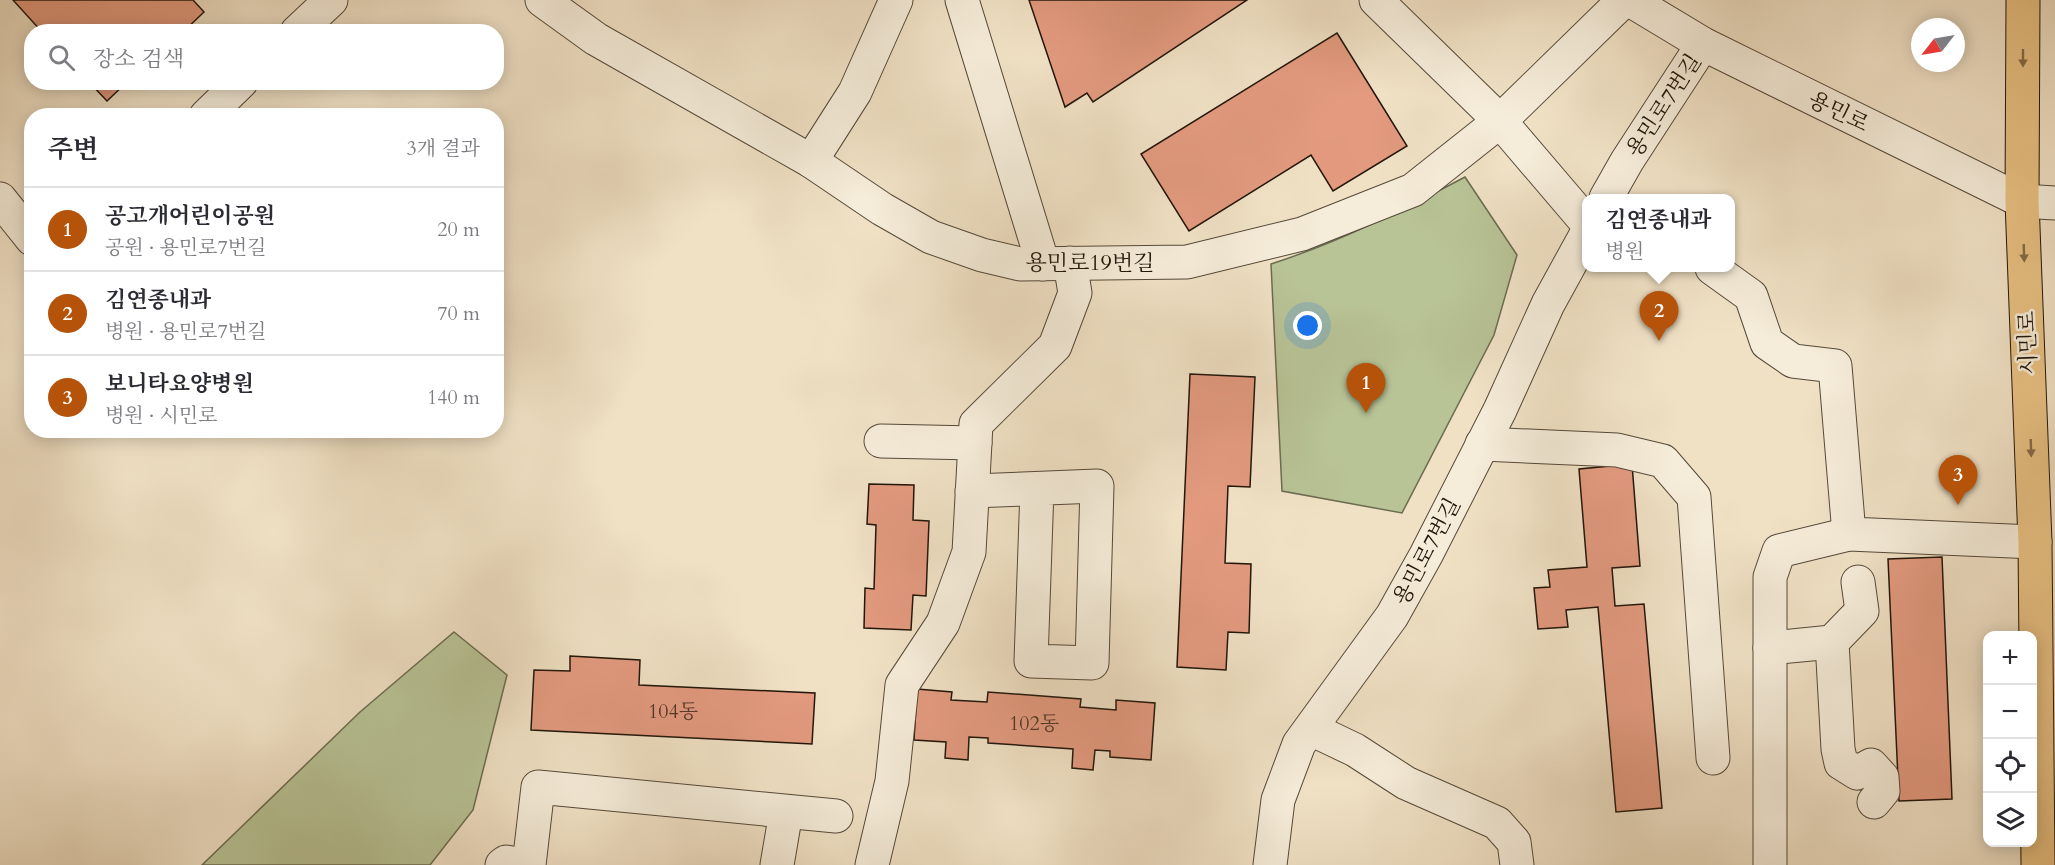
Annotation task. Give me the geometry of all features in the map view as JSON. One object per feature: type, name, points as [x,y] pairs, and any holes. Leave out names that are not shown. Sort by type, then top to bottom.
[{"type":"main road","name":"시민로","points":[[2023,0],[2022,201],[2035,542],[2038,865]]},
{"type":"street","points":[[306,24],[331,0]]},
{"type":"street","name":"용민로19번길","points":[[542,0],[596,39],[811,161],[882,209],[931,237],[982,255],[1020,264],[1187,262],[1302,234],[1413,190],[1500,121],[1624,0]]},
{"type":"street","points":[[811,161],[855,92],[896,0]]},
{"type":"street","points":[[872,865],[892,781],[902,686],[943,623],[969,552],[976,424],[1055,346],[1075,293],[1057,263],[962,0]]},
{"type":"street","points":[[1376,0],[1500,121],[1582,217]]},
{"type":"street","name":"용민로","points":[[1630,0],[1702,44],[2022,201],[2055,203]]},
{"type":"street","name":"용민로7번길","points":[[1608,194],[1627,160],[1702,44]]},
{"type":"street","points":[[214,108],[234,90]]},
{"type":"street","points":[[0,199],[24,229]]},
{"type":"street","name":"용민로7번길","points":[[1270,865],[1278,800],[1299,744],[1392,616],[1482,444],[1548,304],[1582,242]]},
{"type":"street","points":[[1719,272],[1751,296],[1767,343],[1793,361],[1835,366],[1849,534]]},
{"type":"street","points":[[881,441],[975,443]]},
{"type":"street","points":[[1482,444],[1617,450],[1663,461],[1694,497],[1713,758]]},
{"type":"street","points":[[972,491],[1097,486],[1092,663],[1031,661],[1037,489]]},
{"type":"street","points":[[1770,853],[1770,577],[1779,550],[1849,534],[2035,542]]},
{"type":"street","points":[[1770,648],[1832,642],[1862,611],[1858,582]]},
{"type":"street","points":[[1832,642],[1841,763],[1857,773],[1870,765],[1882,777],[1883,791],[1874,802]]},
{"type":"street","points":[[1311,729],[1355,750],[1406,783],[1497,823],[1514,842],[1517,865]]},
{"type":"street","points":[[502,865],[506,862],[527,865],[538,786],[836,816]]},
{"type":"street","points":[[777,865],[786,812]]},
{"type":"green space","points":[[1465,177],[1517,255],[1494,335],[1402,513],[1282,491],[1271,264],[1370,225]]},
{"type":"green space","points":[[454,632],[507,675],[473,810],[430,865],[202,865],[360,712]]},
{"type":"building","points":[[13,0],[193,0],[204,12],[191,24],[35,24]]},
{"type":"building","points":[[1029,0],[1247,0],[1093,102],[1087,93],[1065,107]]},
{"type":"building","points":[[1337,33],[1407,146],[1333,191],[1311,155],[1189,231],[1141,154]]},
{"type":"building","points":[[97,90],[119,90],[107,101]]},
{"type":"building","points":[[1190,374],[1255,377],[1250,487],[1228,486],[1225,563],[1251,564],[1249,633],[1228,632],[1226,670],[1177,667]]},
{"type":"building","points":[[1632,464],[1640,566],[1612,568],[1615,606],[1644,604],[1662,808],[1616,812],[1598,607],[1566,610],[1568,627],[1538,629],[1534,588],[1550,587],[1548,570],[1587,567],[1579,469]]},
{"type":"building","points":[[869,484],[914,485],[913,520],[929,521],[926,596],[913,595],[911,630],[864,628],[865,588],[874,589],[876,525],[867,524]]},
{"type":"building","points":[[1942,557],[1952,799],[1899,801],[1888,559]]},
{"type":"building","points":[[570,656],[640,660],[639,685],[815,693],[812,744],[531,730],[534,670],[570,671]]},
{"type":"building","points":[[917,689],[952,692],[951,700],[987,702],[988,692],[1081,699],[1080,707],[1116,710],[1116,700],[1155,703],[1151,760],[1110,757],[1110,751],[1095,750],[1093,770],[1072,768],[1073,749],[988,743],[988,738],[969,737],[968,760],[945,758],[946,742],[914,740]]},
{"type":"place","name":"김연종내과","points":[[1659,341]]},
{"type":"place","name":"공고개어린이공원","points":[[1366,413]]},
{"type":"place","name":"보니타요양병원","points":[[1958,505]]}]
